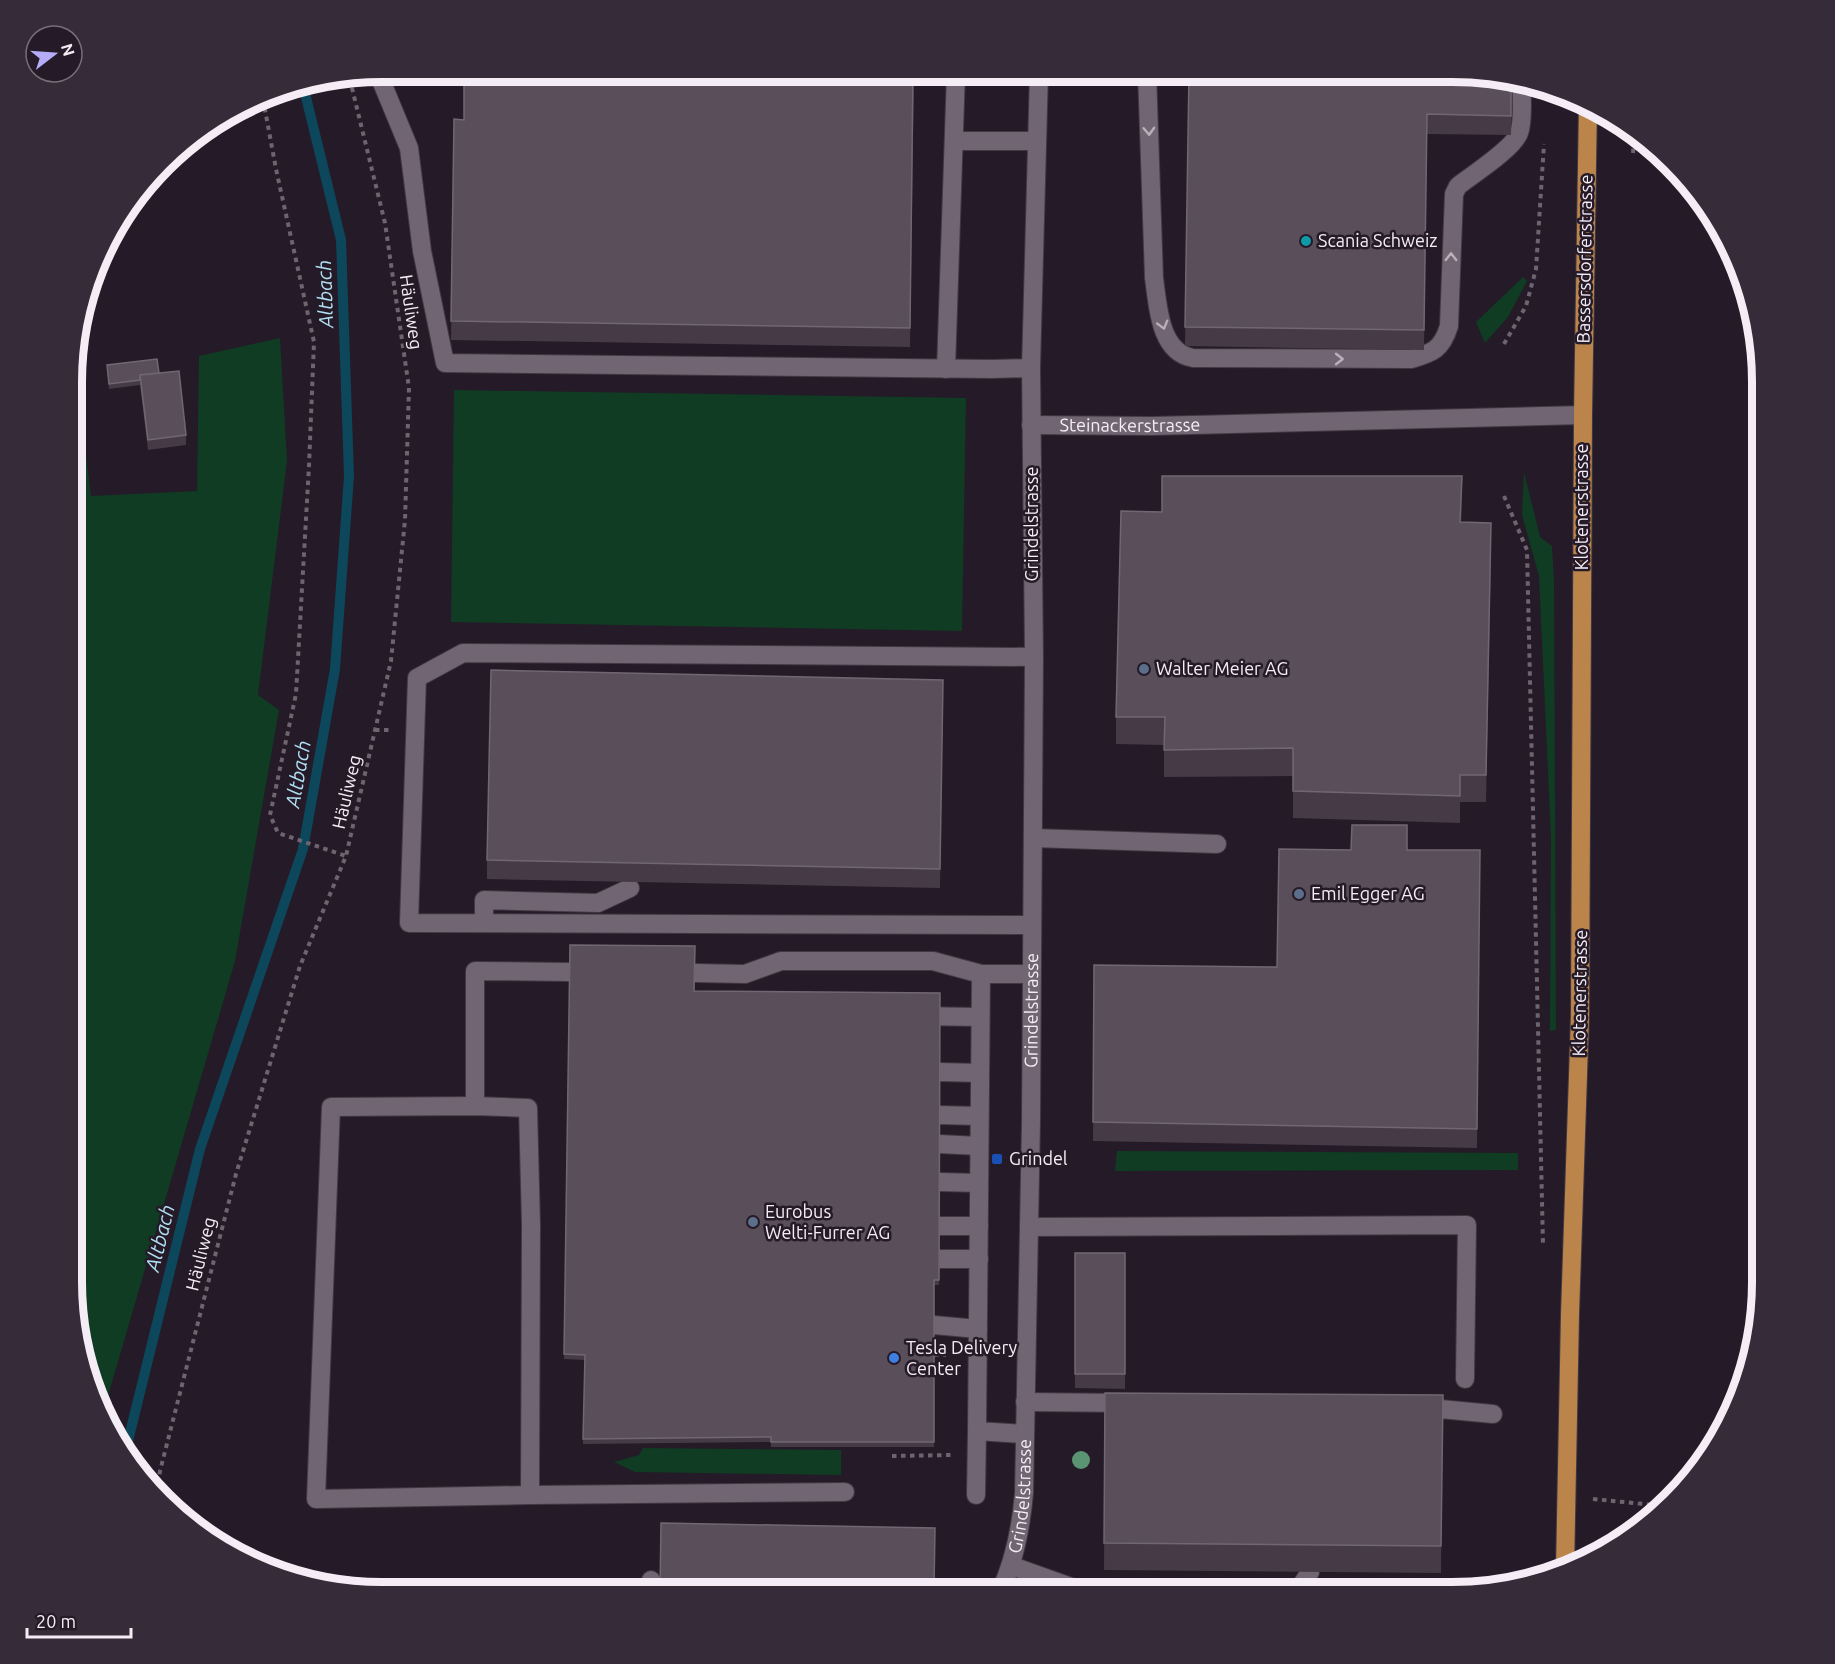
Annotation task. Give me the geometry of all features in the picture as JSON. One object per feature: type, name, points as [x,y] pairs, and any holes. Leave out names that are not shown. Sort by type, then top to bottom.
[{"type":"main road","name":"Bassersdorferstrasse","points":[[1583,415],[1587,114]]},
{"type":"main road","name":"Klotenerstrasse","points":[[1565,1560],[1569,1314],[1581,1015],[1583,415]]},
{"type":"street","points":[[382,82],[409,148],[422,251],[445,363],[1032,368]]},
{"type":"street","points":[[946,369],[956,82]]},
{"type":"street","points":[[1031,425],[1039,82]]},
{"type":"street","points":[[1147,82],[1154,278],[1158,308],[1171,345],[1176,352],[1193,358],[1411,359],[1438,348],[1445,339],[1449,326],[1454,194],[1458,186],[1509,147],[1519,135],[1522,91]]},
{"type":"street","points":[[954,141],[1037,141]]},
{"type":"street","name":"Steinackerstrasse","points":[[1031,425],[1152,426],[1583,415]]},
{"type":"street","name":"Grindelstrasse","points":[[1004,1582],[1011,1566],[1022,1515],[1025,1402],[1031,1121],[1030,974],[1033,838],[1034,657],[1031,425]]},
{"type":"street","points":[[1032,925],[409,923],[417,678],[463,654],[1034,657]]},
{"type":"street","points":[[1033,838],[1216,844]]},
{"type":"street","points":[[484,923],[484,900],[598,903],[630,888]]},
{"type":"street","points":[[695,973],[745,974],[781,961],[933,961],[981,974],[1030,974]]},
{"type":"street","points":[[476,1106],[475,971],[569,972]]},
{"type":"street","points":[[976,1495],[981,974]]},
{"type":"street","points":[[893,1016],[980,1017]]},
{"type":"street","points":[[930,1077],[980,1072]]},
{"type":"street","points":[[530,1495],[531,1225],[528,1108],[331,1107],[316,1499],[845,1492]]},
{"type":"street","points":[[939,1115],[979,1116]]},
{"type":"street","points":[[939,1144],[979,1146]]},
{"type":"street","points":[[940,1182],[979,1183]]},
{"type":"street","points":[[1029,1227],[1467,1225],[1465,1379]]},
{"type":"street","points":[[939,1226],[979,1226]]},
{"type":"street","points":[[939,1259],[979,1259]]},
{"type":"street","points":[[934,1325],[978,1329]]},
{"type":"street","points":[[1025,1402],[1145,1404]]},
{"type":"street","points":[[1407,1407],[1493,1414]]},
{"type":"street","points":[[977,1431],[1024,1434]]},
{"type":"street","points":[[1011,1566],[1057,1582]]},
{"type":"street","points":[[1304,1582],[1310,1572]]},
{"type":"path","name":"Häuliweg","points":[[159,1481],[236,1174],[300,966],[346,856],[391,661],[405,520],[408,388],[385,223],[352,84]]},
{"type":"path","points":[[265,106],[276,169],[314,342],[296,694],[270,815],[278,833],[346,856]]},
{"type":"path","points":[[1633,153],[1634,143]]},
{"type":"path","points":[[1504,344],[1526,306],[1536,269],[1544,149]]},
{"type":"path","points":[[1504,496],[1527,550],[1543,1253]]},
{"type":"path","points":[[892,1456],[935,1456]]},
{"type":"path","points":[[1566,1496],[1653,1505]]},
{"type":"green space","points":[[1523,277],[1527,281],[1508,317],[1485,343],[1476,322]]},
{"type":"green space","points":[[280,338],[287,461],[258,695],[279,710],[235,961],[107,1400],[98,1378],[88,1340],[82,1282],[82,422],[91,496],[197,491],[199,356]]},
{"type":"green space","points":[[454,390],[966,398],[962,631],[451,622]]},
{"type":"green space","points":[[1524,472],[1540,537],[1552,546],[1554,579],[1556,1030],[1550,1031],[1551,837],[1539,576],[1522,515]]},
{"type":"green space","points":[[1117,1151],[1518,1153],[1518,1170],[1115,1171]]},
{"type":"green space","points":[[643,1448],[841,1450],[841,1475],[635,1472],[614,1462],[639,1455]]},
{"type":"building","points":[[464,82],[913,82],[910,328],[451,321],[454,119],[464,120]]},
{"type":"building","name":"Scania Schweiz","points":[[1189,82],[1453,82],[1511,88],[1511,116],[1427,114],[1424,330],[1185,327]]},
{"type":"building","points":[[157,359],[159,373],[140,375],[140,380],[109,384],[107,365]]},
{"type":"building","points":[[179,371],[186,435],[148,440],[140,375]]},
{"type":"building","points":[[1162,476],[1462,476],[1460,522],[1491,523],[1486,775],[1460,775],[1460,796],[1293,791],[1293,748],[1164,750],[1165,717],[1116,717],[1121,511],[1162,512]]},
{"type":"building","points":[[491,670],[943,680],[940,869],[487,860]]},
{"type":"building","points":[[1352,825],[1407,825],[1407,850],[1480,850],[1477,1129],[1093,1122],[1094,965],[1277,967],[1279,849],[1351,850]]},
{"type":"building","points":[[570,945],[695,946],[694,991],[940,993],[939,1280],[934,1280],[934,1442],[771,1442],[771,1437],[583,1439],[585,1355],[564,1354]]},
{"type":"building","points":[[1075,1253],[1125,1253],[1125,1374],[1075,1374]]},
{"type":"building","points":[[1105,1393],[1443,1395],[1441,1546],[1104,1543]]},
{"type":"building","points":[[661,1523],[935,1528],[934,1582],[660,1582]]},
{"type":"waterway","name":"Altbach","points":[[128,1440],[200,1149],[303,849],[335,669],[349,476],[341,240],[305,93]]},
{"type":"place","name":"Scania Schweiz","points":[[1306,241]]},
{"type":"place","name":"Walter Meier AG","points":[[1144,669]]},
{"type":"place","name":"Emil Egger AG","points":[[1299,894]]},
{"type":"place","name":"Grindel","points":[[997,1159]]},
{"type":"place","name":"Eurobus Welti-Furrer AG","points":[[753,1222]]},
{"type":"place","name":"Tesla Delivery Center","points":[[894,1358]]}]
